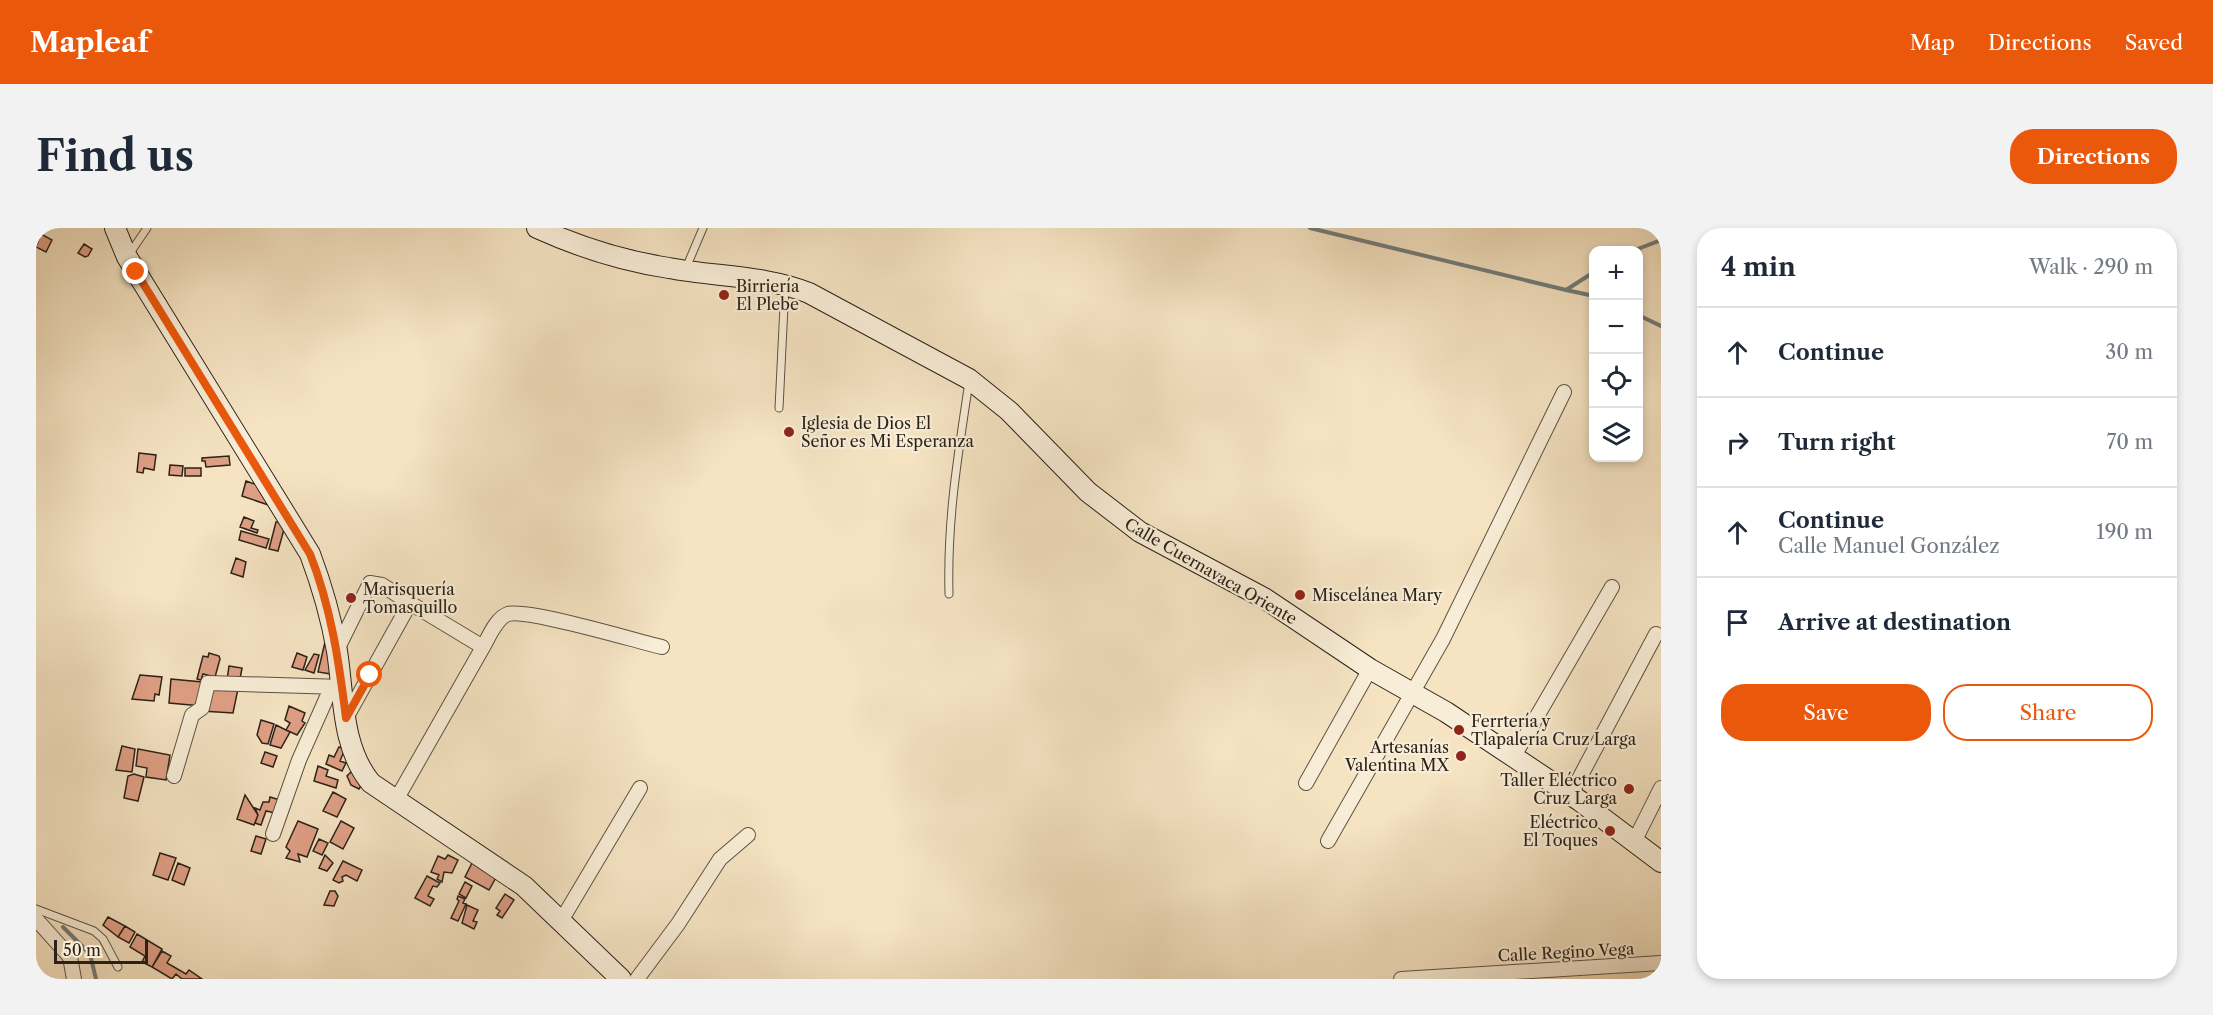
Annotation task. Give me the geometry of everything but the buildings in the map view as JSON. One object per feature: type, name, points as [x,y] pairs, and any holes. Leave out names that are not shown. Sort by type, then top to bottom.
[{"type":"main road","points":[[115,228],[127,258],[297,532],[322,582],[337,650],[336,687],[360,769],[371,783],[501,868],[561,921],[621,979]]},
{"type":"main road","name":"Calle Cuernavaca Oriente","points":[[537,228],[607,255],[685,270],[785,284],[809,292],[969,379],[1009,411],[1088,492],[1121,519],[1158,544],[1264,598],[1370,669],[1446,712],[1571,794],[1661,862]]},
{"type":"street","points":[[1328,841],[1412,694],[1474,577],[1564,393]]},
{"type":"street","points":[[337,650],[370,583],[382,585],[483,647]]},
{"type":"street","points":[[1514,756],[1612,587]]},
{"type":"street","points":[[346,718],[410,603]]},
{"type":"street","points":[[396,800],[502,617],[518,613],[662,647]]},
{"type":"street","points":[[1571,794],[1656,634]]},
{"type":"street","points":[[1306,783],[1370,669]]},
{"type":"street","points":[[174,776],[192,715],[202,708],[208,683],[336,687],[299,760],[273,834]]},
{"type":"street","points":[[561,921],[639,788]]},
{"type":"street","points":[[1634,842],[1661,788]]},
{"type":"street","points":[[637,979],[678,924],[720,859],[748,835]]},
{"type":"street","points":[[36,919],[70,957],[74,979]]},
{"type":"street","name":"Calle Regino Vega","points":[[1401,979],[1661,963]]},
{"type":"lane","points":[[127,258],[147,228]]},
{"type":"lane","points":[[685,270],[703,228]]},
{"type":"lane","points":[[779,408],[785,284]]},
{"type":"lane","points":[[950,594],[948,543],[951,503],[969,379]]},
{"type":"lane","points":[[36,909],[94,932],[103,939],[118,967]]},
{"type":"waterway","points":[[1310,228],[1566,290],[1589,275]]},
{"type":"waterway","points":[[1643,247],[1661,240]]},
{"type":"waterway","points":[[1566,290],[1589,295]]},
{"type":"waterway","points":[[1643,317],[1661,326]]},
{"type":"waterway","points":[[63,927],[90,954],[96,979]]},
{"type":"place","name":"Birriería El Plebe","points":[[724,295]]},
{"type":"place","name":"Iglesia de Dios El Señor es Mi Esperanza","points":[[789,432]]},
{"type":"place","name":"Miscelánea Mary","points":[[1300,595]]},
{"type":"place","name":"Marisquería Tomasquillo","points":[[351,598]]},
{"type":"place","name":"Ferrtería y Tlapalería Cruz Larga","points":[[1459,730]]},
{"type":"place","name":"Artesanías Valentina MX","points":[[1461,756]]},
{"type":"place","name":"Taller Eléctrico Cruz Larga","points":[[1629,789]]},
{"type":"place","name":"Eléctrico El Toques","points":[[1610,831]]},
{"type":"route","points":[[136,272],[310,554],[322,582],[337,650],[346,718],[370,675]]}]
